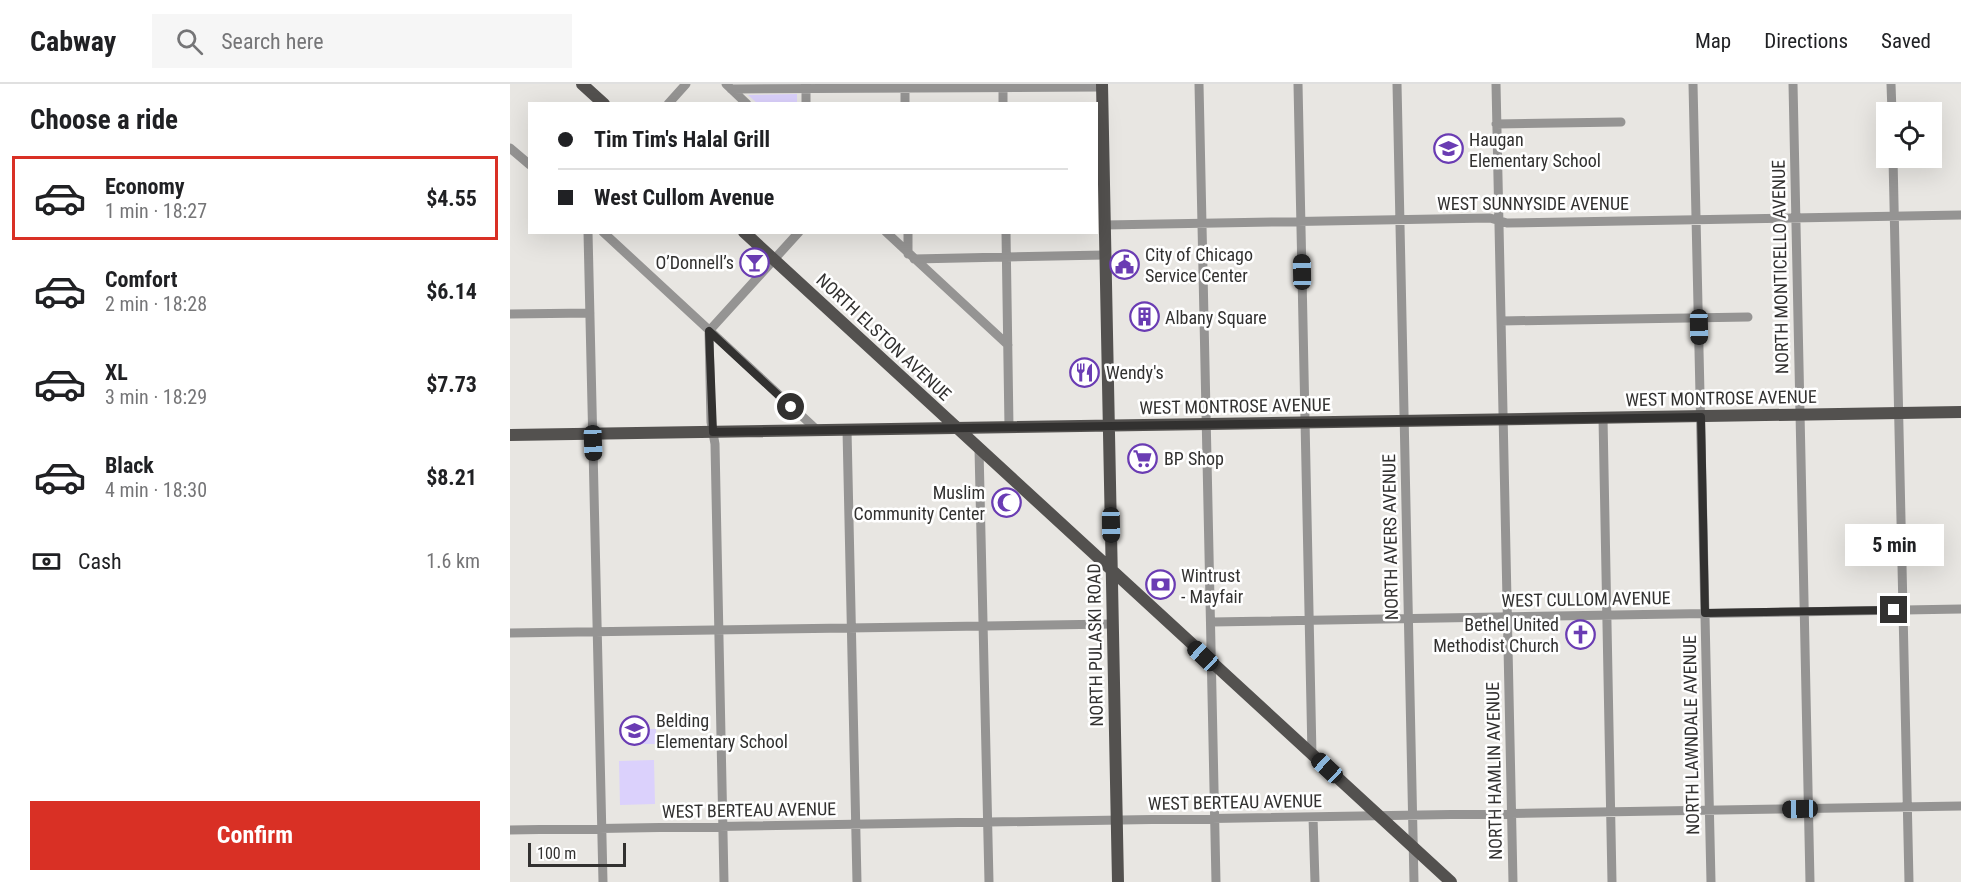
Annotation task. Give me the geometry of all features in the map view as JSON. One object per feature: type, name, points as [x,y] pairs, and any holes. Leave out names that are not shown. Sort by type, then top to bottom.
[{"type":"main road","points":[[582,84],[602,102]]},
{"type":"main road","name":"NORTH PULASKI ROAD","points":[[1102,85],[1118,882]]},
{"type":"main road","name":"NORTH ELSTON AVENUE","points":[[746,234],[1451,882]]},
{"type":"main road","name":"WEST MONTROSE AVENUE","points":[[510,435],[1961,412]]},
{"type":"street","points":[[670,102],[686,84]]},
{"type":"street","points":[[1199,84],[1216,882]]},
{"type":"street","points":[[1298,84],[1312,755]]},
{"type":"street","name":"NORTH AVERS AVENUE","points":[[1397,84],[1414,882]]},
{"type":"street","name":"NORTH HAMLIN AVENUE","points":[[1496,84],[1513,882]]},
{"type":"street","name":"NORTH LAWNDALE AVENUE","points":[[1693,84],[1711,882]]},
{"type":"street","name":"NORTH MONTICELLO AVENUE","points":[[1793,84],[1810,882]]},
{"type":"street","points":[[1891,84],[1892,102]]},
{"type":"street","points":[[729,87],[1102,85]]},
{"type":"street","points":[[806,86],[806,102]]},
{"type":"street","points":[[905,86],[905,102]]},
{"type":"street","points":[[1003,86],[1003,102]]},
{"type":"street","points":[[729,87],[745,102]]},
{"type":"street","points":[[1496,124],[1622,122]]},
{"type":"street","points":[[510,148],[528,163]]},
{"type":"street","points":[[1893,168],[1909,882]]},
{"type":"street","name":"WEST SUNNYSIDE AVENUE","points":[[1105,225],[1400,220],[1498,220],[1507,223],[1961,215]]},
{"type":"street","points":[[588,234],[603,882]]},
{"type":"street","points":[[605,234],[817,430]]},
{"type":"street","points":[[724,882],[719,630],[709,331],[797,234]]},
{"type":"street","points":[[888,234],[1008,345]]},
{"type":"street","points":[[908,234],[911,256]]},
{"type":"street","points":[[1006,234],[1009,428]]},
{"type":"street","points":[[911,256],[1105,255]]},
{"type":"street","points":[[510,314],[590,313]]},
{"type":"street","points":[[1501,321],[1748,317]]},
{"type":"street","points":[[1603,418],[1612,882]]},
{"type":"street","points":[[847,430],[856,882]]},
{"type":"street","points":[[979,449],[988,882]]},
{"type":"street","name":"WEST CULLOM AVENUE","points":[[1212,622],[1961,609]]},
{"type":"street","points":[[510,633],[1112,624]]},
{"type":"street","name":"WEST BERTEAU AVENUE","points":[[510,830],[1961,806]]},
{"type":"street","points":[[1313,818],[1315,882]]},
{"type":"shaded area","points":[[797,94],[797,102],[756,102],[748,95]]},
{"type":"shaded area","points":[[626,729],[656,729],[656,744],[627,744]]},
{"type":"shaded area","points":[[654,760],[655,804],[620,805],[619,761]]},
{"type":"place","name":"Haugan Elementary School","points":[[1448,149]]},
{"type":"place","name":"O’Donnell’s","points":[[755,262]]},
{"type":"place","name":"City of Chicago Service Center","points":[[1124,264]]},
{"type":"place","name":"Albany Square","points":[[1144,317]]},
{"type":"place","name":"Wendy's","points":[[1085,372]]},
{"type":"place","name":"BP Shop","points":[[1143,458]]},
{"type":"place","name":"Muslim Community Center","points":[[1006,502]]},
{"type":"place","name":"Wintrust - Mayfair","points":[[1160,585]]},
{"type":"place","name":"Bethel United Methodist Church","points":[[1580,634]]},
{"type":"place","name":"Belding Elementary School","points":[[635,730]]},
{"type":"route","points":[[791,407],[709,331],[713,432],[1701,417],[1705,613],[1894,610]]}]
